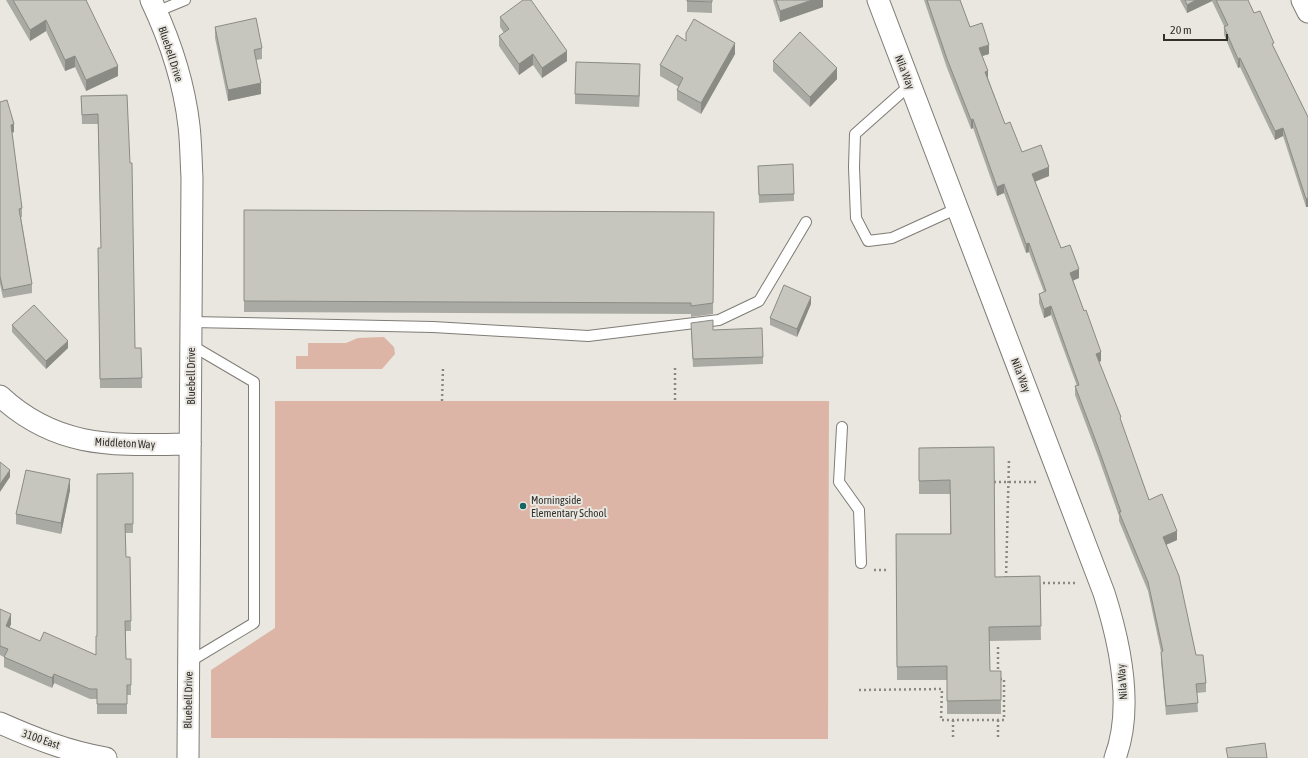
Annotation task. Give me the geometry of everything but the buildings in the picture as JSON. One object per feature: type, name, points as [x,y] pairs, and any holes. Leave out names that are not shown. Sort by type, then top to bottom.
[{"type":"street","name":"Nila Way","points":[[878,0],[1110,611],[1119,652],[1124,704],[1120,746],[1115,758]]},
{"type":"street","points":[[1302,0],[1308,12]]},
{"type":"street","name":"Bluebell Drive","points":[[154,6],[173,54],[180,79],[189,127],[192,178],[188,758]]},
{"type":"street","name":"Middleton Way","points":[[0,396],[29,420],[51,431],[73,438],[114,444],[190,444]]},
{"type":"street","name":"3100 East","points":[[0,723],[28,736],[106,758]]},
{"type":"lane","points":[[154,6],[185,0]]},
{"type":"lane","points":[[910,85],[855,134],[854,167],[856,218],[868,241],[892,238],[958,208]]},
{"type":"lane","points":[[191,322],[425,327],[588,336],[719,320],[759,301],[806,222]]},
{"type":"lane","points":[[188,662],[254,622],[254,382],[191,345]]},
{"type":"lane","points":[[842,427],[839,482],[859,510],[861,563]]},
{"type":"path","points":[[442,401],[443,368]]},
{"type":"path","points":[[675,368],[675,401]]},
{"type":"path","points":[[1006,584],[1009,459]]},
{"type":"path","points":[[994,482],[1038,482]]},
{"type":"path","points":[[1038,583],[1078,583]]},
{"type":"path","points":[[859,690],[942,689],[941,720],[1004,720],[1004,679],[998,679],[998,647]]},
{"type":"path","points":[[953,720],[953,739]]},
{"type":"path","points":[[998,720],[998,739]]},
{"type":"shaded area","points":[[384,337],[394,347],[395,354],[382,369],[296,369],[296,356],[308,356],[308,343],[346,343],[358,338]]},
{"type":"shaded area","points":[[275,401],[829,401],[828,739],[211,738],[211,670],[275,628]]},
{"type":"place","name":"Morningside Elementary School","points":[[523,506]]}]
